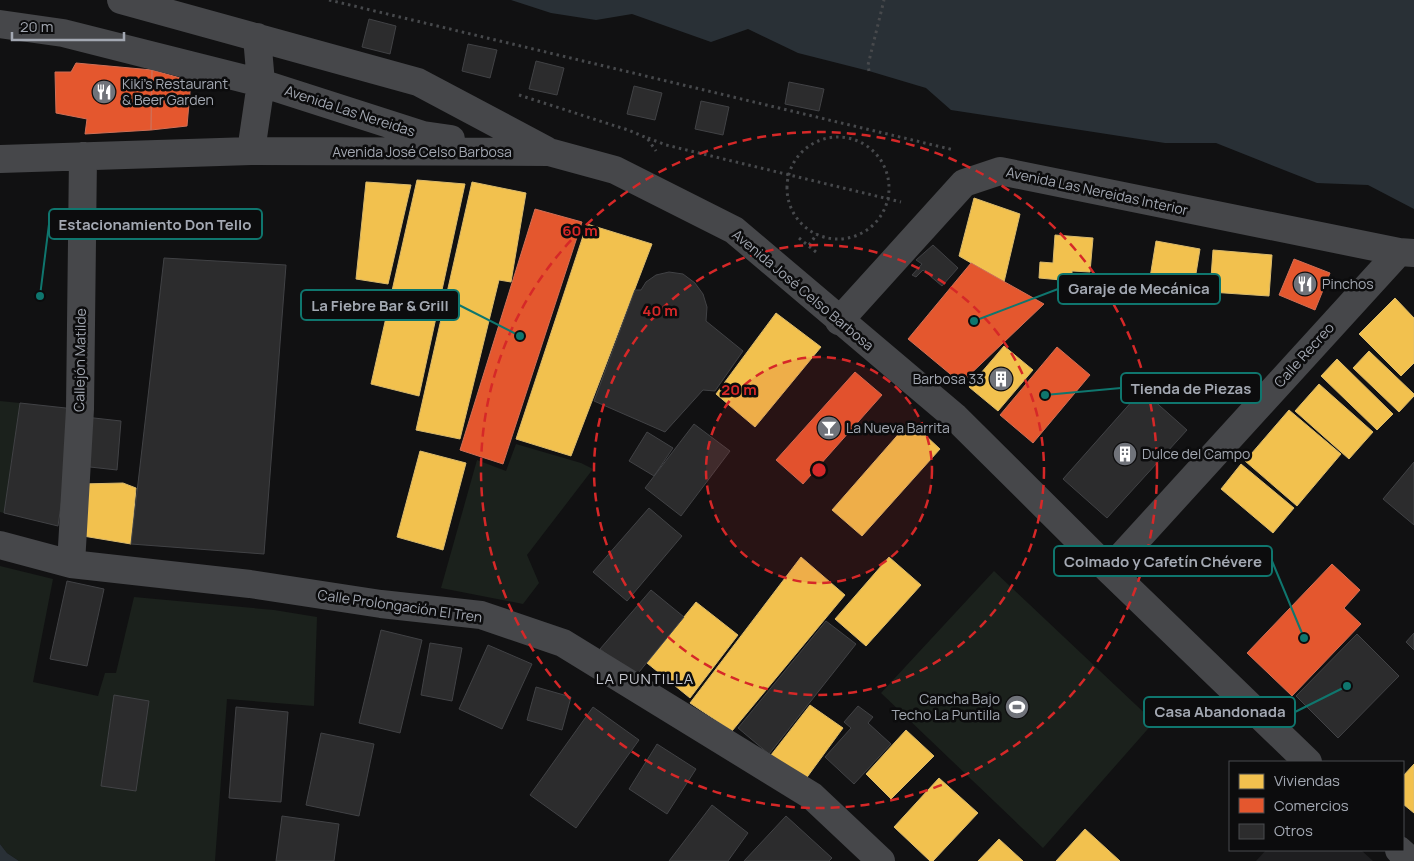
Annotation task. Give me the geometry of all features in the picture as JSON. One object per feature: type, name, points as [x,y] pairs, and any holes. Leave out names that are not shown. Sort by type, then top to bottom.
[{"type":"street","points":[[121,0],[418,82],[549,152]]},
{"type":"street","name":"Avenida Las Nereidas","points":[[0,24],[63,33],[261,83],[424,135],[549,152]]},
{"type":"street","points":[[251,151],[261,83],[257,37]]},
{"type":"street","name":"Avenida José Celso Barbosa","points":[[0,159],[251,151],[549,152],[616,170],[734,230],[839,321],[955,417],[1109,570],[1307,761]]},
{"type":"street","name":"Callejón Matilde","points":[[71,564],[80,409],[83,156]]},
{"type":"street","name":"Avenida Las Nereidas Interior","points":[[839,321],[964,183],[1000,171],[1406,252]]},
{"type":"street","name":"Calle Recreo","points":[[1109,570],[1406,252]]},
{"type":"street","name":"Calle Prolongación El Tren","points":[[0,546],[71,564],[250,584],[382,604],[480,615],[562,643],[812,796],[881,861]]},
{"type":"street","points":[[1400,851],[1410,861]]},
{"type":"path","points":[[329,0],[972,154],[983,177]]},
{"type":"path","points":[[869,71],[868,65],[884,0]]},
{"type":"path","points":[[834,137],[850,138],[865,145],[878,155],[886,168],[889,184],[888,199],[882,215],[871,227],[858,236],[842,239],[826,238],[799,221],[791,208],[787,192],[789,175],[794,161],[805,149],[818,140],[834,137]]},
{"type":"path","points":[[647,138],[666,145],[938,212]]},
{"type":"path","points":[[809,245],[817,234]]},
{"type":"shaded area","points":[[511,0],[1414,0],[1414,209],[1368,185],[1317,183],[1216,143],[1165,143],[951,110],[926,88],[798,53],[748,29],[711,42],[632,14],[596,20],[551,13]]},
{"type":"shaded area","points":[[0,401],[20,403],[4,513],[0,512]]},
{"type":"shaded area","points":[[516,444],[581,463],[593,469],[527,555],[539,583],[523,604],[441,588],[477,460],[506,471]]},
{"type":"shaded area","points":[[0,566],[53,579],[33,682],[98,696],[105,673],[116,673],[134,597],[274,610],[317,617],[314,706],[227,699],[215,861],[19,861],[7,853],[0,844]]},
{"type":"shaded area","name":"Cancha Bajo Techo La Puntilla","points":[[994,571],[1154,722],[1043,848],[881,693]]},
{"type":"shaded area","points":[[0,844],[7,853],[19,861],[0,861]]},
{"type":"shaded area","points":[[1265,851],[1362,851],[1373,861],[1256,861]]},
{"type":"building: Viviendas","points":[[417,180],[465,184],[419,396],[371,384]]},
{"type":"building: Viviendas","points":[[366,182],[411,185],[388,284],[356,279]]},
{"type":"building: Viviendas","points":[[472,182],[526,193],[511,282],[499,280],[460,439],[416,430]]},
{"type":"building: Viviendas","points":[[974,198],[1020,214],[1004,282],[959,256]]},
{"type":"building: Viviendas","points":[[587,224],[652,244],[571,456],[516,439]]},
{"type":"building: Viviendas","points":[[1055,235],[1093,238],[1090,272],[1072,271],[1072,281],[1039,278],[1040,262],[1053,263]]},
{"type":"building: Viviendas","points":[[1156,241],[1200,249],[1192,298],[1148,290]]},
{"type":"building: Viviendas","points":[[1213,250],[1272,255],[1269,296],[1210,292]]},
{"type":"building: Viviendas","points":[[1395,298],[1414,318],[1414,363],[1401,376],[1359,334]]},
{"type":"building: Viviendas","points":[[776,313],[821,347],[755,427],[716,394]]},
{"type":"building: Viviendas","name":"Barbosa 33","points":[[1004,346],[1033,370],[998,411],[969,387]]},
{"type":"building: Viviendas","points":[[1369,351],[1414,394],[1399,412],[1353,368]]},
{"type":"building: Viviendas","points":[[1337,359],[1393,414],[1377,430],[1321,376]]},
{"type":"building: Viviendas","points":[[1319,384],[1373,432],[1349,459],[1295,411]]},
{"type":"building: Viviendas","points":[[1289,410],[1341,454],[1297,506],[1245,461]]},
{"type":"building: Viviendas","points":[[910,421],[940,449],[862,536],[832,510]]},
{"type":"building: Viviendas","points":[[420,451],[466,463],[443,550],[397,537]]},
{"type":"building: Viviendas","points":[[1241,464],[1294,508],[1273,533],[1221,489]]},
{"type":"building: Viviendas","points":[[123,483],[136,488],[131,544],[77,535],[81,484]]},
{"type":"building: Viviendas","points":[[801,557],[845,595],[732,731],[690,703]]},
{"type":"building: Viviendas","points":[[889,557],[921,585],[866,646],[835,619]]},
{"type":"building: Viviendas","points":[[696,602],[738,635],[690,698],[647,663]]},
{"type":"building: Viviendas","points":[[810,705],[843,728],[805,780],[771,755]]},
{"type":"building: Viviendas","points":[[906,730],[934,756],[891,799],[866,774]]},
{"type":"building: Viviendas","points":[[1414,764],[1414,813],[1404,805],[1404,775]]},
{"type":"building: Viviendas","points":[[939,778],[978,813],[933,861],[930,861],[894,827]]},
{"type":"building: Viviendas","points":[[1085,829],[1120,861],[1056,861]]},
{"type":"building: Viviendas","points":[[999,839],[1023,861],[978,861]]},
{"type":"building: Comercios","name":"Kiki's Restaurant & Beer Garden","points":[[76,63],[152,70],[151,130],[85,134],[87,119],[56,113],[55,72],[71,72]]},
{"type":"building: Comercios","points":[[152,70],[191,81],[187,126],[151,130]]},
{"type":"building: Comercios","points":[[535,209],[582,222],[503,464],[460,450]]},
{"type":"building: Comercios","name":"Pinchos","points":[[1294,259],[1330,273],[1315,310],[1279,295]]},
{"type":"building: Comercios","points":[[971,263],[1044,304],[961,383],[908,339]]},
{"type":"building: Comercios","points":[[1057,347],[1090,375],[1033,443],[1000,415]]},
{"type":"building: Comercios","name":"La Nueva Barrita","points":[[855,372],[882,395],[803,484],[776,460]]},
{"type":"building: Comercios","points":[[1332,564],[1360,590],[1344,608],[1361,624],[1292,696],[1247,653]]},
{"type":"building: Otros","points":[[369,19],[396,26],[390,54],[362,47]]},
{"type":"building: Otros","points":[[468,44],[497,50],[490,78],[462,71]]},
{"type":"building: Otros","points":[[536,61],[564,68],[557,95],[529,89]]},
{"type":"building: Otros","points":[[789,82],[824,89],[819,111],[785,104]]},
{"type":"building: Otros","points":[[634,86],[662,93],[655,120],[627,114]]},
{"type":"building: Otros","points":[[701,101],[729,107],[723,135],[695,129]]},
{"type":"building: Otros","points":[[933,245],[958,268],[942,286],[923,270],[916,277],[912,275],[922,264],[916,260]]},
{"type":"building: Otros","points":[[164,258],[286,265],[264,554],[131,544]]},
{"type":"building: Otros","points":[[669,272],[683,274],[695,283],[703,294],[707,307],[706,321],[743,351],[715,391],[703,390],[665,432],[594,401],[635,290],[641,290],[646,282],[656,275]]},
{"type":"building: Otros","name":"Dulce del Campo","points":[[1142,390],[1187,430],[1107,518],[1063,479]]},
{"type":"building: Otros","points":[[20,403],[75,409],[58,526],[4,513]]},
{"type":"building: Otros","points":[[85,417],[121,421],[117,470],[81,466]]},
{"type":"building: Otros","points":[[694,424],[730,451],[681,516],[645,488]]},
{"type":"building: Otros","points":[[647,432],[673,448],[654,476],[629,461]]},
{"type":"building: Otros","points":[[1414,462],[1414,525],[1383,499]]},
{"type":"building: Otros","points":[[649,508],[682,536],[627,601],[593,572]]},
{"type":"building: Otros","points":[[67,581],[104,589],[87,666],[50,659]]},
{"type":"building: Otros","points":[[651,590],[684,617],[635,677],[600,649]]},
{"type":"building: Otros","points":[[826,621],[856,644],[769,754],[738,728]]},
{"type":"building: Otros","points":[[381,630],[422,640],[400,733],[359,723]]},
{"type":"building: Otros","points":[[1414,633],[1414,650],[1406,642]]},
{"type":"building: Otros","points":[[1357,634],[1399,676],[1338,738],[1296,696]]},
{"type":"building: Otros","points":[[430,643],[462,648],[452,701],[421,695]]},
{"type":"building: Otros","points":[[488,645],[532,664],[502,729],[459,709]]},
{"type":"building: Otros","points":[[536,687],[571,697],[562,730],[527,720]]},
{"type":"building: Otros","points":[[114,695],[149,701],[136,791],[101,786]]},
{"type":"building: Otros","points":[[858,706],[873,717],[868,723],[891,744],[854,784],[825,757],[851,728],[844,722]]},
{"type":"building: Otros","points":[[236,707],[288,712],[281,802],[229,798]]},
{"type":"building: Otros","points":[[593,707],[639,740],[576,828],[530,795]]},
{"type":"building: Otros","points":[[321,733],[374,744],[359,816],[306,805]]},
{"type":"building: Otros","points":[[657,744],[696,769],[667,814],[629,789]]},
{"type":"building: Otros","points":[[712,805],[748,833],[728,861],[669,861]]},
{"type":"building: Otros","points":[[282,816],[339,824],[334,861],[276,861]]},
{"type":"building: Otros","points":[[786,816],[832,858],[829,861],[744,861]]},
{"type":"place","name":"Kiki's Restaurant & Beer Garden","points":[[104,92]]},
{"type":"place","name":"Pinchos","points":[[1305,284]]},
{"type":"place","name":"Estacionamiento Don Tello","points":[[40,296]]},
{"type":"place","name":"Garaje de Mecánica","points":[[974,321]]},
{"type":"place","name":"La Fiebre Bar & Grill","points":[[520,336]]},
{"type":"place","name":"Barbosa 33","points":[[1001,379]]},
{"type":"place","name":"Tienda de Piezas","points":[[1045,395]]},
{"type":"place","name":"La Nueva Barrita","points":[[829,428]]},
{"type":"place","name":"Dulce del Campo","points":[[1125,454]]},
{"type":"place","name":"Colmado y Cafetín Chévere","points":[[1304,638]]},
{"type":"place","name":"Casa Abandonada","points":[[1347,686]]},
{"type":"place","name":"Cancha Bajo Techo La Puntilla","points":[[1017,707]]},
{"type":"district","name":"LA PUNTILLA","points":[[645,679]]}]
